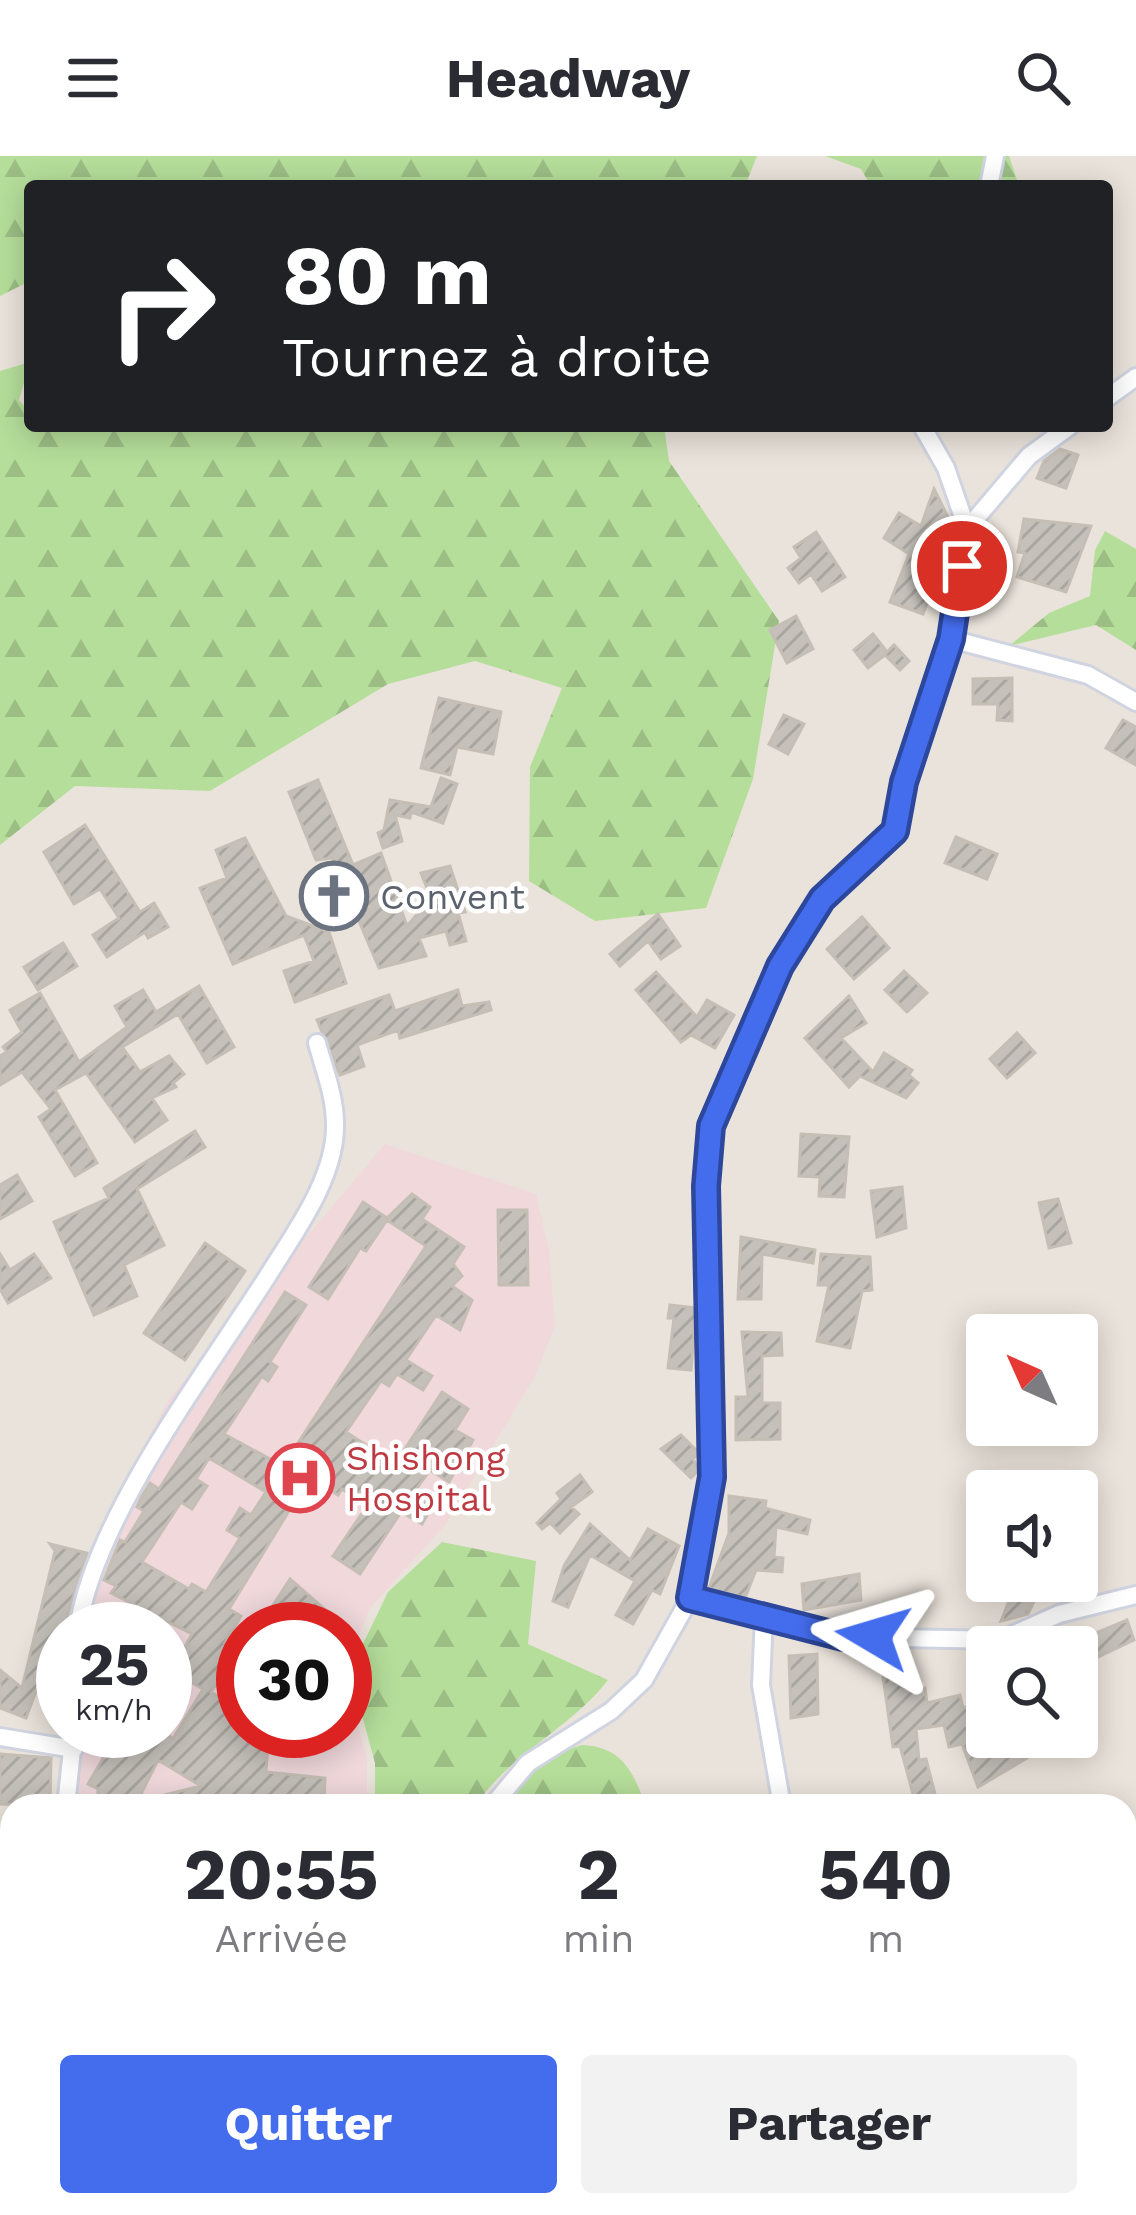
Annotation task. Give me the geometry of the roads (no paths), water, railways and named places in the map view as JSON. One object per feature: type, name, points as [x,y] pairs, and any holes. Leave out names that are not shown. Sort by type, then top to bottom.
[{"type":"street","points":[[502,1794],[528,1763],[611,1711],[644,1680],[690,1598],[712,1477],[706,1186],[711,1126],[780,966],[822,899],[895,831],[904,782],[951,639],[968,529],[946,468],[925,432]]},
{"type":"street","points":[[968,529],[1029,456],[1062,432]]},
{"type":"street","points":[[951,639],[1088,675],[1136,703]]},
{"type":"street","points":[[85,1602],[93,1567],[127,1497],[293,1237],[331,1158],[334,1111],[317,1043]]},
{"type":"street","points":[[690,1598],[843,1637],[1001,1640],[1059,1614],[1136,1595]]},
{"type":"street","points":[[764,1616],[761,1685],[780,1794]]},
{"type":"street","points":[[0,1737],[36,1738]]},
{"type":"street","points":[[67,1794],[72,1758]]},
{"type":"place","name":"Convent","points":[[334,896]]},
{"type":"place","name":"Shishong Hospital","points":[[300,1478]]}]
